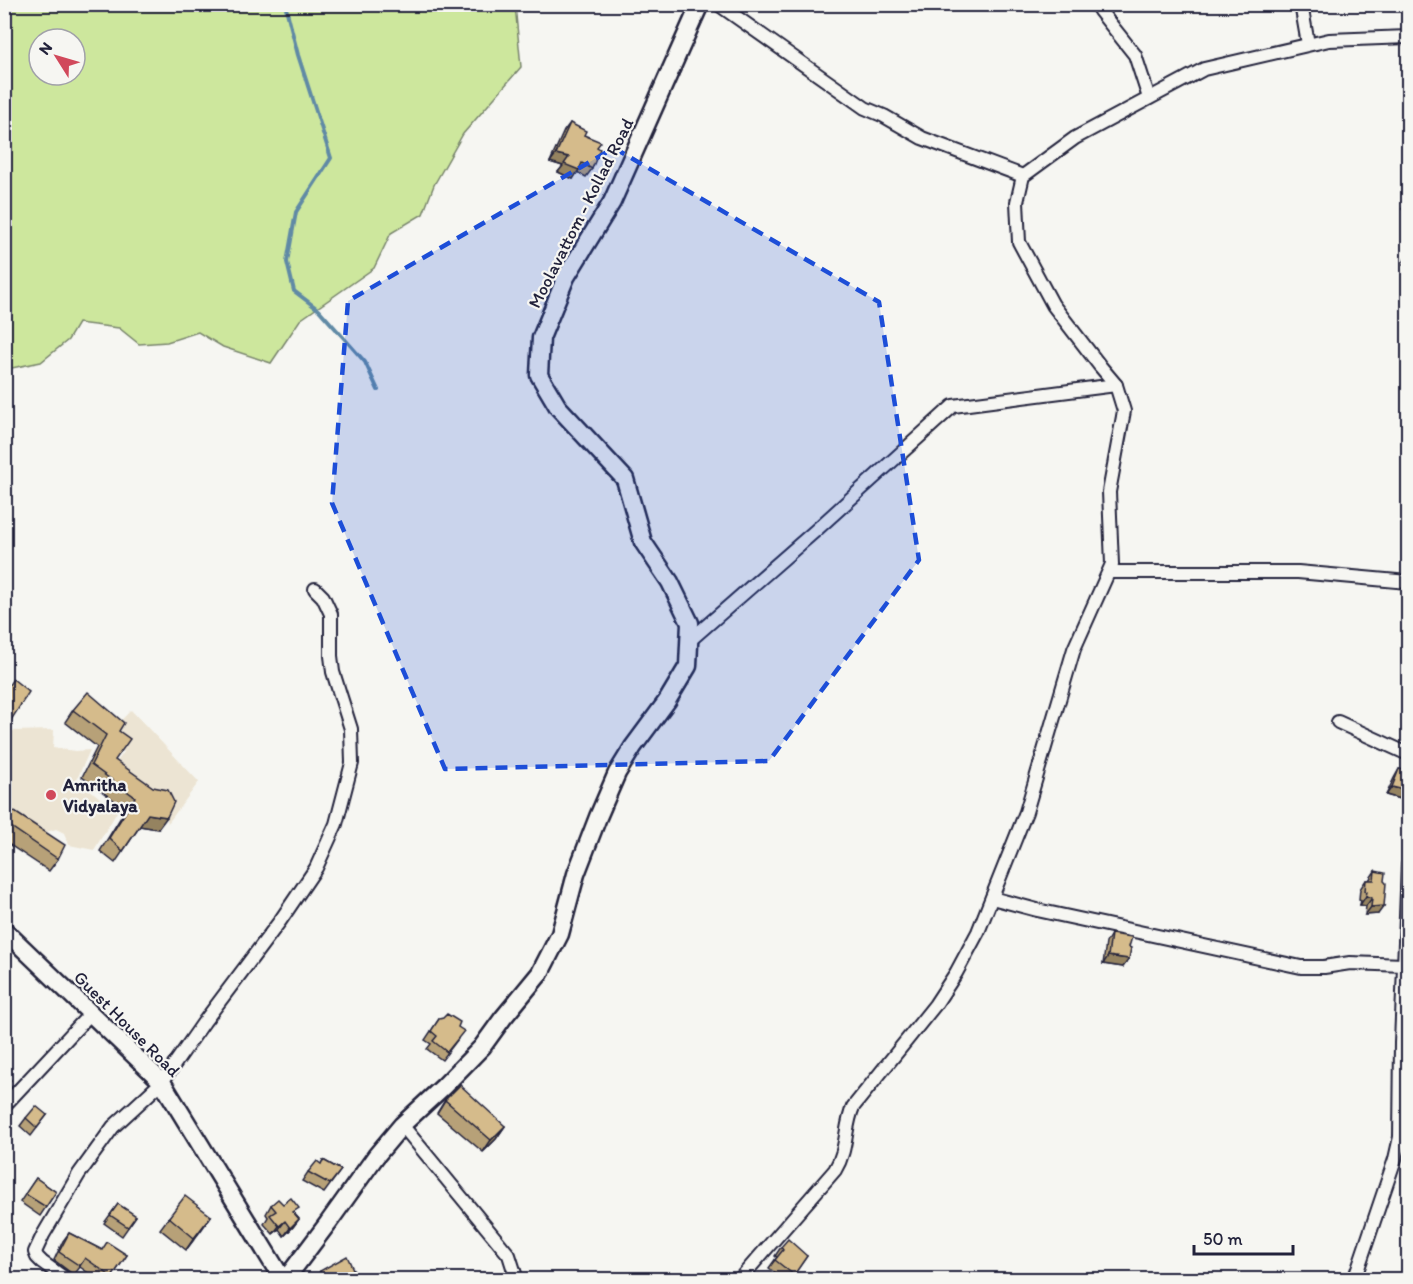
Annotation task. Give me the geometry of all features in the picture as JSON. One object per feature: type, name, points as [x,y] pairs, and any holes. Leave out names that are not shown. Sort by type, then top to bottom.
[{"type":"main road","name":"Moolavattom - Kollad Road","points":[[284,1280],[376,1156],[402,1125],[482,1047],[540,973],[560,934],[576,874],[617,773],[667,701],[688,666],[690,623],[670,582],[643,542],[625,479],[558,407],[539,375],[541,338],[566,277],[612,202],[700,4]]},
{"type":"main road","name":"Guest House Road","points":[[4,930],[162,1082],[284,1280]]},
{"type":"street","points":[[718,4],[865,108],[922,138],[1023,176]]},
{"type":"street","points":[[1096,4],[1135,55],[1149,98]]},
{"type":"street","points":[[1301,4],[1308,44]]},
{"type":"street","points":[[739,1280],[835,1170],[843,1152],[854,1107],[935,1005],[957,973],[978,932],[1026,812],[1074,649],[1113,564],[1109,492],[1124,411],[1116,385],[1053,305],[1018,242],[1017,202],[1023,176],[1075,138],[1204,69],[1329,40],[1408,37]]},
{"type":"street","points":[[688,642],[953,406],[1116,385]]},
{"type":"street","points":[[1110,572],[1298,572],[1408,582]]},
{"type":"street","points":[[67,1280],[42,1262],[35,1252],[79,1174],[113,1127],[162,1082],[316,868],[336,824],[352,763],[351,729],[333,672],[331,614],[323,597],[315,589]]},
{"type":"street","points":[[1338,722],[1408,754]]},
{"type":"street","points":[[1356,1279],[1400,1137],[1408,865]]},
{"type":"street","points":[[992,898],[1037,910],[1301,967],[1324,967],[1350,963],[1404,965]]},
{"type":"street","points":[[4,1106],[91,1013]]},
{"type":"street","points":[[402,1125],[509,1255],[517,1280]]},
{"type":"highlighted area","points":[[614,148],[879,302],[919,560],[769,761],[445,769],[332,503],[348,301]]},
{"type":"shaded area","points":[[131,710],[199,782],[168,823],[161,799],[110,771],[124,752],[116,744],[112,730]]},
{"type":"shaded area","name":"Amritha Vidyalaya","points":[[54,730],[53,748],[90,750],[77,779],[117,812],[94,850],[69,845],[64,833],[56,829],[31,837],[5,817],[4,763],[13,751],[5,747],[5,737],[11,731]]},
{"type":"green space","points":[[5,4],[515,5],[521,67],[463,134],[434,185],[423,214],[391,233],[374,268],[300,320],[271,363],[223,347],[198,332],[167,342],[139,344],[119,328],[78,323],[68,340],[41,362],[7,369],[4,366]]},
{"type":"building","points":[[570,123],[586,131],[584,135],[601,142],[597,147],[600,149],[592,169],[582,163],[579,170],[564,164],[569,157],[556,154]]},
{"type":"building","points":[[13,679],[29,692],[4,731],[4,692]]},
{"type":"building","points":[[88,692],[124,723],[119,731],[130,739],[115,760],[153,787],[168,790],[174,802],[167,817],[148,814],[123,851],[109,838],[135,797],[91,765],[106,735],[73,710]]},
{"type":"building","points":[[1399,769],[1408,771],[1408,791],[1392,787]]},
{"type":"building","points":[[4,805],[65,845],[58,859],[4,822]]},
{"type":"building","points":[[1375,871],[1385,873],[1384,906],[1371,907],[1372,898],[1366,896],[1365,891],[1366,880],[1374,880]]},
{"type":"building","points":[[1111,934],[1132,937],[1129,959],[1108,956]]},
{"type":"building","points":[[447,1014],[460,1022],[458,1027],[464,1031],[447,1052],[433,1041],[437,1036],[431,1031],[439,1019]]},
{"type":"building","points":[[4,1076],[11,1080],[4,1089]]},
{"type":"building","points":[[460,1085],[505,1126],[491,1140],[445,1100]]},
{"type":"building","points":[[36,1106],[47,1115],[37,1128],[26,1118]]},
{"type":"building","points":[[323,1160],[341,1170],[330,1184],[308,1172],[317,1161],[321,1164]]},
{"type":"building","points":[[36,1178],[56,1192],[46,1207],[25,1194]]},
{"type":"building","points":[[185,1196],[211,1216],[194,1238],[169,1217]]},
{"type":"building","points":[[291,1198],[299,1208],[293,1212],[299,1219],[290,1228],[285,1221],[279,1226],[270,1215],[276,1211],[271,1205],[278,1199],[283,1204]]},
{"type":"building","points":[[118,1204],[136,1216],[128,1227],[110,1215]]},
{"type":"building","points":[[69,1233],[102,1250],[107,1242],[127,1255],[112,1277],[85,1258],[80,1266],[59,1252]]},
{"type":"building","points":[[788,1239],[807,1256],[794,1275],[775,1260]]},
{"type":"building","points":[[347,1256],[358,1280],[324,1280],[320,1271]]},
{"type":"waterway","points":[[285,4],[298,55],[331,158],[296,212],[287,262],[294,291],[319,310],[365,362],[378,390]]},
{"type":"place","name":"Amritha Vidyalaya","points":[[51,795]]}]
